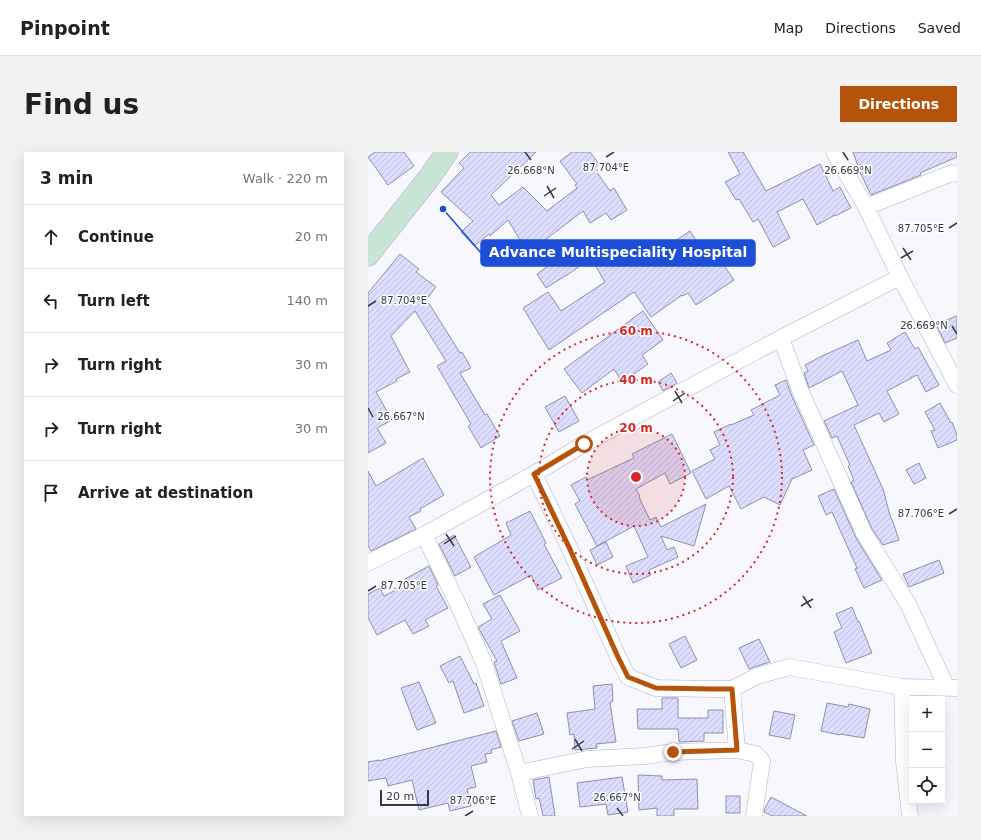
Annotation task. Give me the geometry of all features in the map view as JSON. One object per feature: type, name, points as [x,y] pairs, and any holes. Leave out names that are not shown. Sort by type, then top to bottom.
[{"type":"street","points":[[368,254],[429,178],[447,152]]},
{"type":"street","points":[[834,152],[866,208],[900,277],[957,385]]},
{"type":"street","points":[[866,208],[952,173],[957,174]]},
{"type":"street","points":[[368,563],[424,535],[534,474],[584,444],[781,338],[900,277]]},
{"type":"street","points":[[534,474],[628,677],[656,688],[732,689],[757,676],[789,667],[902,687],[952,688],[908,604],[864,533],[800,390],[781,338]]},
{"type":"street","points":[[424,535],[457,602],[484,663],[519,773],[530,816]]},
{"type":"street","points":[[902,687],[904,761],[910,816]]},
{"type":"street","points":[[732,689],[737,750]]},
{"type":"street","points":[[519,773],[587,759],[645,756],[673,752],[737,750],[756,754],[762,761],[754,816]]},
{"type":"building","points":[[375,152],[404,152],[414,166],[388,185],[368,157]]},
{"type":"building","points":[[470,152],[536,152],[491,195],[499,205],[523,187],[547,211],[577,188],[575,185],[577,184],[560,161],[572,152],[590,152],[599,164],[594,168],[610,191],[614,188],[627,210],[611,220],[606,213],[590,223],[583,211],[537,246],[535,242],[525,248],[508,220],[490,236],[489,234],[474,246],[461,232],[473,221],[441,192],[464,168],[459,163]]},
{"type":"building","points":[[728,152],[743,152],[766,191],[820,164],[833,191],[840,187],[851,208],[817,225],[803,199],[777,212],[790,238],[773,247],[758,219],[753,222],[739,199],[736,200],[725,182],[740,174]]},
{"type":"building","points":[[853,152],[957,152],[957,157],[920,173],[921,175],[871,195],[860,172]]},
{"type":"building","points":[[690,231],[713,266],[721,261],[734,280],[696,305],[688,293],[683,296],[682,295],[651,317],[634,292],[549,350],[523,308],[548,292],[561,311],[605,282],[592,260],[619,242],[632,263],[637,260],[640,264]]},
{"type":"building","points":[[583,241],[594,256],[546,288],[537,274]]},
{"type":"building","points":[[400,254],[419,269],[416,272],[436,287],[425,301],[430,305],[471,368],[460,373],[485,415],[487,414],[500,436],[481,448],[468,426],[471,424],[437,366],[446,361],[415,311],[391,336],[410,372],[376,392],[392,420],[377,428],[386,443],[368,453],[368,293]]},
{"type":"building","points":[[643,311],[663,340],[642,355],[648,364],[622,382],[614,369],[582,393],[564,369]]},
{"type":"building","points":[[957,316],[957,338],[945,343],[936,324]]},
{"type":"building","points":[[905,332],[915,349],[918,347],[939,385],[926,392],[917,375],[887,391],[899,414],[884,422],[879,413],[854,425],[883,489],[891,519],[899,540],[883,545],[872,529],[851,482],[854,480],[848,466],[850,465],[837,436],[832,438],[824,421],[858,405],[842,371],[809,388],[804,373],[808,371],[805,365],[858,340],[867,361],[891,350],[887,343]]},
{"type":"building","points":[[671,373],[677,383],[663,391],[658,382]]},
{"type":"building","points":[[786,380],[814,445],[803,450],[812,470],[792,479],[780,505],[764,497],[741,509],[729,486],[706,499],[692,471],[715,459],[710,450],[720,445],[714,432],[754,415],[751,410],[780,395],[775,385]]},
{"type":"building","points":[[565,396],[579,421],[559,432],[545,407]]},
{"type":"building","points":[[940,403],[951,423],[952,422],[957,435],[957,440],[938,448],[931,431],[935,430],[925,412]]},
{"type":"building","points":[[672,434],[691,473],[670,484],[665,473],[636,489],[650,520],[656,517],[661,527],[706,504],[694,546],[661,536],[667,550],[674,547],[678,557],[649,570],[651,575],[633,583],[626,566],[648,557],[634,526],[597,546],[575,504],[580,501],[571,485],[586,477],[587,480],[634,458],[632,454]]},
{"type":"building","points":[[423,458],[444,495],[420,509],[421,511],[409,517],[416,529],[371,551],[368,546],[368,471],[376,486]]},
{"type":"building","points":[[919,463],[926,478],[914,484],[906,470]]},
{"type":"building","points":[[834,489],[856,538],[882,580],[864,588],[855,569],[857,568],[832,512],[826,515],[818,496]]},
{"type":"building","points":[[530,511],[546,543],[544,544],[562,578],[538,590],[531,575],[494,595],[474,557],[511,535],[506,523]]},
{"type":"building","points":[[454,535],[471,567],[455,576],[439,544]]},
{"type":"building","points":[[606,542],[613,557],[597,565],[590,550]]},
{"type":"building","points":[[939,560],[944,573],[909,587],[903,574]]},
{"type":"building","points":[[429,566],[438,585],[436,586],[448,608],[425,620],[429,626],[413,634],[405,620],[377,635],[368,618],[368,594],[380,588],[384,596],[408,584],[405,579]]},
{"type":"building","points":[[500,595],[520,631],[501,641],[517,678],[501,684],[494,662],[497,661],[478,627],[492,619],[483,604]]},
{"type":"building","points":[[852,607],[872,653],[846,663],[834,632],[842,628],[836,614]]},
{"type":"building","points":[[685,636],[697,660],[681,668],[669,644]]},
{"type":"building","points":[[759,639],[770,662],[749,669],[739,648]]},
{"type":"building","points":[[460,656],[474,684],[476,683],[484,706],[464,713],[453,681],[449,683],[440,666]]},
{"type":"building","points":[[419,682],[436,723],[417,730],[401,688]]},
{"type":"building","points":[[612,684],[613,701],[610,703],[616,742],[596,744],[597,748],[575,750],[574,734],[570,735],[567,713],[595,709],[593,686]]},
{"type":"building","points":[[662,698],[678,698],[678,718],[708,718],[708,710],[723,710],[723,733],[704,733],[704,741],[679,742],[678,729],[638,729],[637,709],[662,709]]},
{"type":"building","points":[[827,703],[848,707],[849,704],[870,709],[864,738],[821,731]]},
{"type":"building","points":[[774,711],[795,715],[790,739],[769,735]]},
{"type":"building","points":[[537,713],[544,734],[519,741],[512,721]]},
{"type":"building","points":[[496,731],[501,747],[491,750],[492,753],[485,754],[487,762],[471,766],[476,787],[467,789],[471,806],[450,811],[448,803],[419,810],[412,780],[388,786],[386,778],[368,781],[368,762],[379,761]]},
{"type":"building","points":[[638,775],[662,776],[662,780],[697,779],[698,809],[674,809],[674,816],[657,816],[657,808],[639,810]]},
{"type":"building","points":[[549,777],[555,816],[543,816],[539,798],[536,799],[533,780]]},
{"type":"building","points":[[622,777],[628,812],[608,815],[606,804],[580,807],[577,783]]},
{"type":"building","points":[[726,796],[740,796],[740,813],[726,813]]},
{"type":"building","points":[[771,797],[807,816],[772,816],[764,812]]},
{"type":"place","name":"Advance Multispeciality Hospital","points":[[443,209]]},
{"type":"route","points":[[584,444],[534,474],[628,677],[656,688],[732,689],[737,750],[673,752]]}]
